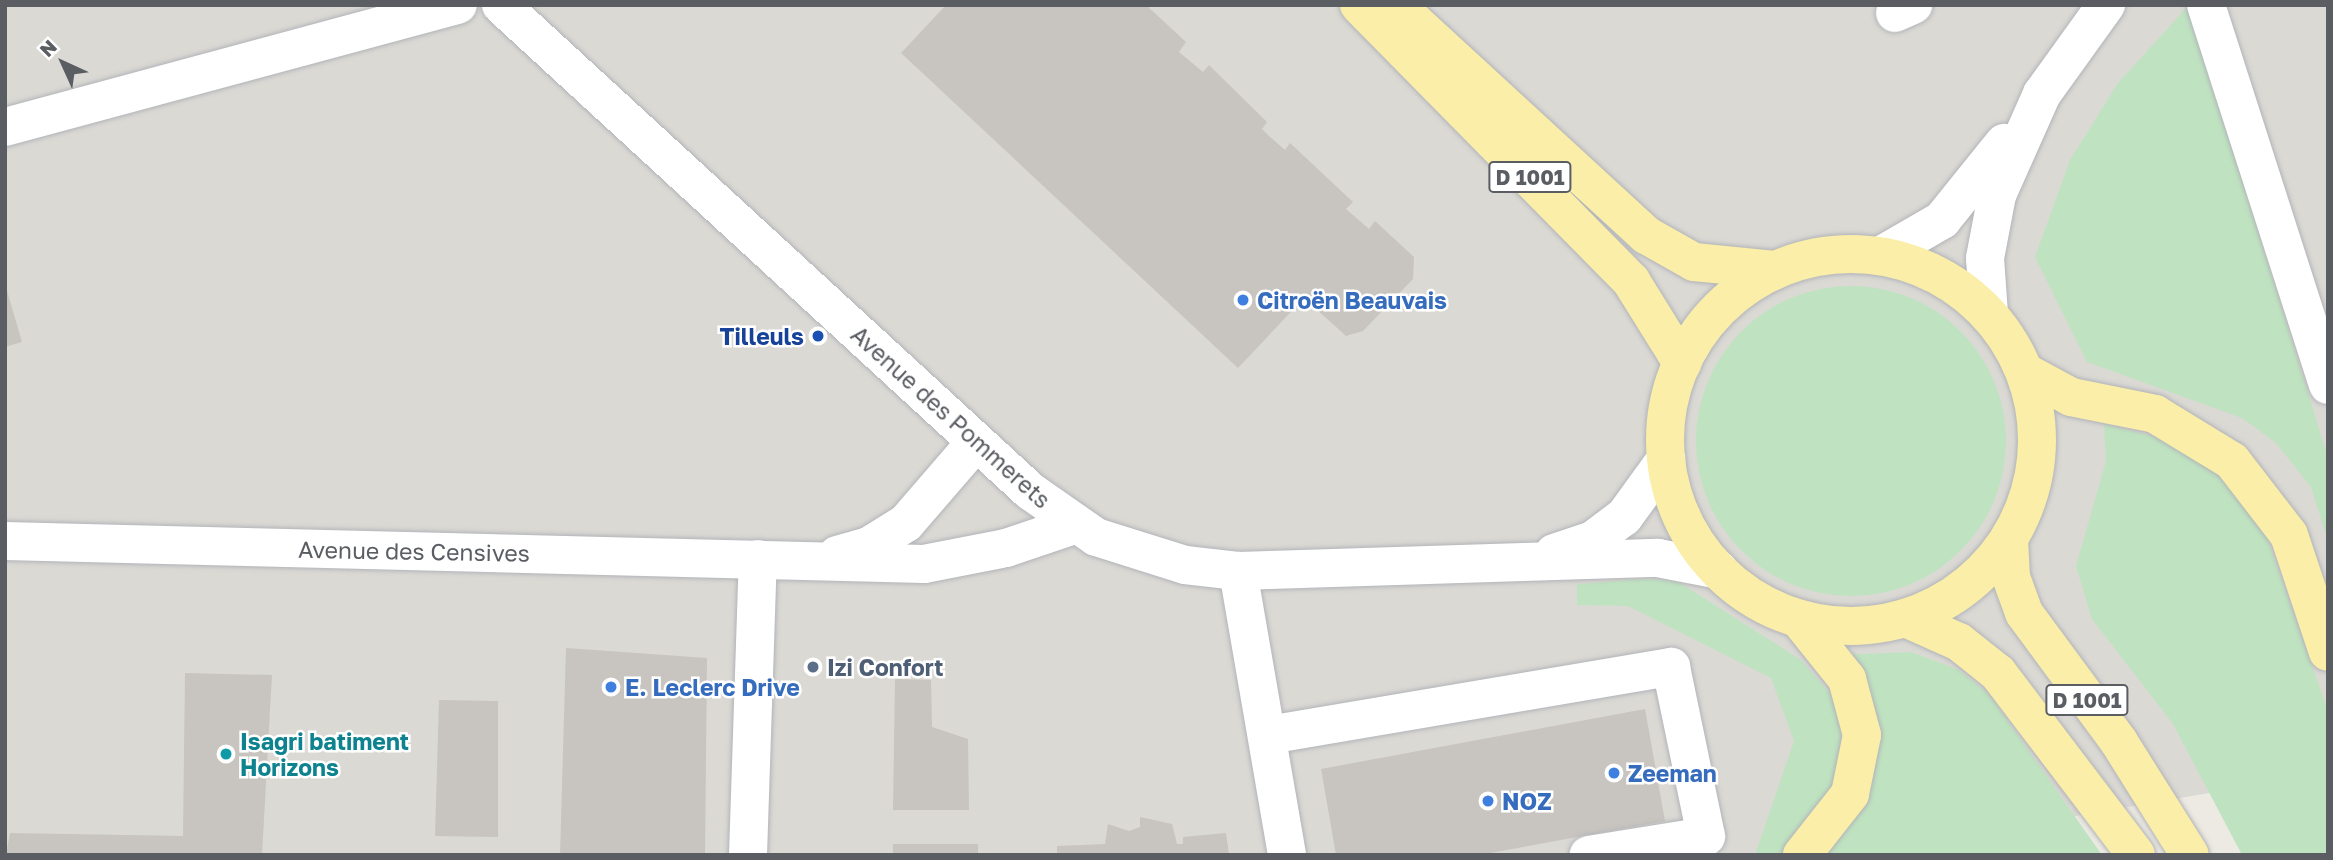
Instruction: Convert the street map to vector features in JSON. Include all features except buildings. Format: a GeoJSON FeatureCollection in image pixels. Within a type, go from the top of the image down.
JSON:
{"type":"FeatureCollection","features":[{"type":"Feature","properties":{"kind":"main road","name":"D 1001"},"geometry":{"type":"LineString","coordinates":[[1359,5],[1622,271],[1668,331],[1682,363]]}},
{"type":"Feature","properties":{"kind":"main road","name":"D 1001"},"geometry":{"type":"LineString","coordinates":[[1396,5],[1654,241],[1710,266],[1775,270]]}},
{"type":"Feature","properties":{"kind":"main road"},"geometry":{"type":"LineString","coordinates":[[1826,255],[1880,256],[1933,272],[1989,314],[2025,372],[2037,451],[2031,490],[2008,539],[1964,588],[1905,618],[1858,626],[1799,618],[1756,600],[1718,570],[1685,524],[1666,459],[1669,405],[1682,363],[1716,313],[1775,270],[1826,255]]}},
{"type":"Feature","properties":{"kind":"main road"},"geometry":{"type":"LineString","coordinates":[[2025,372],[2071,397],[2155,414],[2232,461],[2289,535],[2328,652]]}},
{"type":"Feature","properties":{"kind":"main road","name":"D 1001"},"geometry":{"type":"LineString","coordinates":[[2008,539],[2011,577],[2024,613],[2119,742],[2189,854]]}},
{"type":"Feature","properties":{"kind":"main road"},"geometry":{"type":"LineString","coordinates":[[1799,618],[1847,679],[1862,735],[1850,794],[1802,855]]}},
{"type":"Feature","properties":{"kind":"main road","name":"D 1001"},"geometry":{"type":"LineString","coordinates":[[1905,618],[1959,642],[1998,673],[2136,855]]}},
{"type":"Feature","properties":{"kind":"street"},"geometry":{"type":"LineString","coordinates":[[5,127],[458,5]]}},
{"type":"Feature","properties":{"kind":"street","name":"Avenue des Pommerets"},"geometry":{"type":"LineString","coordinates":[[501,5],[976,442],[1074,525],[1136,552],[1238,571],[1658,558],[1718,570]]}},
{"type":"Feature","properties":{"kind":"street"},"geometry":{"type":"LineString","coordinates":[[1880,256],[1922,236],[1950,212],[2042,94],[2106,5]]}},
{"type":"Feature","properties":{"kind":"street"},"geometry":{"type":"LineString","coordinates":[[2206,5],[2328,385]]}},
{"type":"Feature","properties":{"kind":"street"},"geometry":{"type":"LineString","coordinates":[[1989,314],[1988,229],[2042,94]]}},
{"type":"Feature","properties":{"kind":"street","name":"Avenue des Censives"},"geometry":{"type":"LineString","coordinates":[[822,560],[869,546],[906,523],[976,442]]}},
{"type":"Feature","properties":{"kind":"street","name":"Avenue des Pommerets"},"geometry":{"type":"LineString","coordinates":[[1513,564],[1603,534],[1636,505],[1666,459]]}},
{"type":"Feature","properties":{"kind":"street","name":"Avenue des Censives"},"geometry":{"type":"LineString","coordinates":[[5,541],[949,562],[1074,525]]}},
{"type":"Feature","properties":{"kind":"street"},"geometry":{"type":"LineString","coordinates":[[748,855],[758,559]]}},
{"type":"Feature","properties":{"kind":"street"},"geometry":{"type":"LineString","coordinates":[[1238,571],[1287,855]]}},
{"type":"Feature","properties":{"kind":"street"},"geometry":{"type":"LineString","coordinates":[[1268,735],[1671,667],[1706,836],[1589,855]]}},
{"type":"Feature","properties":{"kind":"shaded area"},"geometry":{"type":"Polygon","coordinates":[[[5,5],[2328,5],[2328,797],[2232,789],[1848,855],[5,855],[5,5]]]}},
{"type":"Feature","properties":{"kind":"green space"},"geometry":{"type":"Polygon","coordinates":[[[2189,5],[2328,458],[2328,541],[2311,487],[2275,442],[2242,418],[2087,362],[2035,257],[2070,160],[2118,83],[2189,5]]]}},
{"type":"Feature","properties":{"kind":"green space"},"geometry":{"type":"Polygon","coordinates":[[[1851,286],[1881,289],[1910,298],[1937,313],[1960,332],[1979,355],[1994,382],[2003,411],[2006,441],[2003,471],[1994,500],[1979,527],[1960,550],[1937,569],[1910,584],[1881,593],[1851,596],[1821,593],[1792,584],[1765,569],[1742,550],[1723,527],[1708,500],[1699,471],[1696,441],[1699,411],[1708,382],[1723,355],[1742,332],[1765,313],[1792,298],[1821,289],[1851,286]]]}},
{"type":"Feature","properties":{"kind":"green space"},"geometry":{"type":"Polygon","coordinates":[[[2104,424],[2181,443],[2221,471],[2266,535],[2328,711],[2328,855],[2242,855],[2173,724],[2092,619],[2076,566],[2106,461],[2104,424]]]}},
{"type":"Feature","properties":{"kind":"green space"},"geometry":{"type":"Polygon","coordinates":[[[1643,579],[1677,581],[1801,660],[1843,709],[1848,744],[1838,784],[1794,855],[1755,855],[1794,741],[1771,678],[1628,606],[1577,605],[1577,584],[1643,579]]]}},
{"type":"Feature","properties":{"kind":"green space"},"geometry":{"type":"Polygon","coordinates":[[[1911,652],[1957,669],[1988,693],[2102,855],[1820,855],[1854,813],[1842,655],[1911,652]]]}},
{"type":"Feature","properties":{"kind":"place","name":"Citroën Beauvais"},"geometry":{"type":"Point","coordinates":[1243,300]}},
{"type":"Feature","properties":{"kind":"place","name":"Tilleuls"},"geometry":{"type":"Point","coordinates":[818,336]}},
{"type":"Feature","properties":{"kind":"place","name":"Izi Confort"},"geometry":{"type":"Point","coordinates":[813,667]}},
{"type":"Feature","properties":{"kind":"place","name":"E. Leclerc Drive"},"geometry":{"type":"Point","coordinates":[611,687]}},
{"type":"Feature","properties":{"kind":"place","name":"Isagri batiment Horizons"},"geometry":{"type":"Point","coordinates":[226,754]}},
{"type":"Feature","properties":{"kind":"place","name":"Zeeman"},"geometry":{"type":"Point","coordinates":[1614,773]}},
{"type":"Feature","properties":{"kind":"place","name":"NOZ"},"geometry":{"type":"Point","coordinates":[1488,801]}}]}
